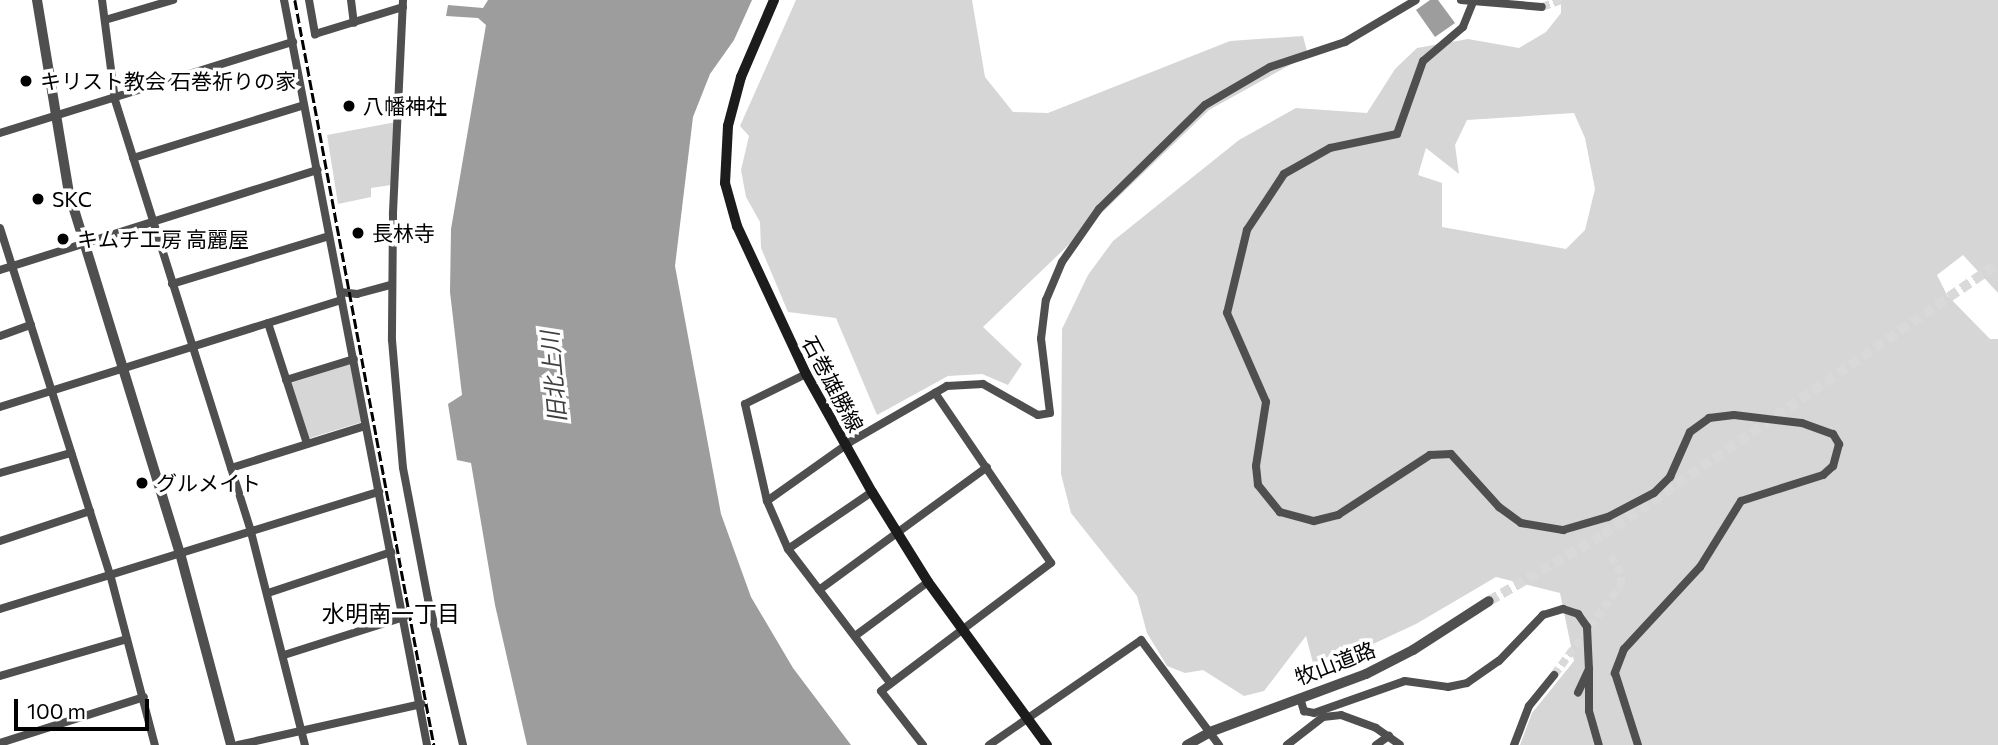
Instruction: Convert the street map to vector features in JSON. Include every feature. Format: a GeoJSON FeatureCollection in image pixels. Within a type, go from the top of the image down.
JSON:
{"type":"FeatureCollection","features":[{"type":"Feature","properties":{"kind":"main road","name":"石巻雄勝線"},"geometry":{"type":"LineString","coordinates":[[774,0],[731,109],[725,183],[746,249],[806,374],[897,535],[1047,745]]}},
{"type":"Feature","properties":{"kind":"street"},"geometry":{"type":"LineString","coordinates":[[37,0],[55,118],[83,243],[180,553],[231,745]]}},
{"type":"Feature","properties":{"kind":"street"},"geometry":{"type":"LineString","coordinates":[[102,0],[115,100],[251,532],[303,728],[305,745]]}},
{"type":"Feature","properties":{"kind":"street"},"geometry":{"type":"LineString","coordinates":[[105,20],[173,0]]}},
{"type":"Feature","properties":{"kind":"street"},"geometry":{"type":"LineString","coordinates":[[284,0],[427,745]]}},
{"type":"Feature","properties":{"kind":"street"},"geometry":{"type":"LineString","coordinates":[[309,0],[315,34],[354,23],[403,3],[391,285],[403,468],[428,599],[463,745]]}},
{"type":"Feature","properties":{"kind":"street"},"geometry":{"type":"LineString","coordinates":[[351,0],[354,23]]}},
{"type":"Feature","properties":{"kind":"street"},"geometry":{"type":"LineString","coordinates":[[767,501],[845,447],[935,393],[964,383],[984,384],[1038,415],[1050,413],[1041,339],[1045,300],[1062,262],[1099,209],[1205,105],[1270,67],[1345,42],[1416,0]]}},
{"type":"Feature","properties":{"kind":"street"},"geometry":{"type":"LineString","coordinates":[[1461,0],[1542,7]]}},
{"type":"Feature","properties":{"kind":"street"},"geometry":{"type":"LineString","coordinates":[[1473,2],[1463,27],[1419,68],[1397,134],[1330,148],[1284,174],[1247,230],[1227,313],[1266,401],[1258,485],[1280,512],[1314,521],[1338,514],[1430,455],[1451,454],[1499,508],[1521,523],[1563,530],[1608,517],[1654,493],[1670,477],[1690,432],[1709,418],[1734,415],[1802,423],[1833,434],[1839,444],[1833,466],[1823,475],[1741,501],[1700,567],[1624,649],[1615,673],[1638,745]]}},
{"type":"Feature","properties":{"kind":"street"},"geometry":{"type":"LineString","coordinates":[[0,133],[115,100],[293,42]]}},
{"type":"Feature","properties":{"kind":"street"},"geometry":{"type":"LineString","coordinates":[[133,158],[304,105]]}},
{"type":"Feature","properties":{"kind":"street"},"geometry":{"type":"LineString","coordinates":[[0,270],[318,170]]}},
{"type":"Feature","properties":{"kind":"street"},"geometry":{"type":"LineString","coordinates":[[0,228],[110,574],[155,745]]}},
{"type":"Feature","properties":{"kind":"street"},"geometry":{"type":"LineString","coordinates":[[172,284],[329,236]]}},
{"type":"Feature","properties":{"kind":"street"},"geometry":{"type":"LineString","coordinates":[[0,407],[268,323],[340,296],[391,285]]}},
{"type":"Feature","properties":{"kind":"street"},"geometry":{"type":"LineString","coordinates":[[268,323],[307,444]]}},
{"type":"Feature","properties":{"kind":"street"},"geometry":{"type":"LineString","coordinates":[[0,336],[31,325]]}},
{"type":"Feature","properties":{"kind":"street"},"geometry":{"type":"LineString","coordinates":[[286,380],[354,359]]}},
{"type":"Feature","properties":{"kind":"street"},"geometry":{"type":"LineString","coordinates":[[806,374],[745,404],[767,501],[788,549],[890,683]]}},
{"type":"Feature","properties":{"kind":"street"},"geometry":{"type":"LineString","coordinates":[[923,745],[881,691],[1051,563],[935,393]]}},
{"type":"Feature","properties":{"kind":"street"},"geometry":{"type":"LineString","coordinates":[[231,468],[365,426]]}},
{"type":"Feature","properties":{"kind":"street"},"geometry":{"type":"LineString","coordinates":[[0,473],[71,453]]}},
{"type":"Feature","properties":{"kind":"street"},"geometry":{"type":"LineString","coordinates":[[819,590],[987,467]]}},
{"type":"Feature","properties":{"kind":"street"},"geometry":{"type":"LineString","coordinates":[[0,609],[379,492]]}},
{"type":"Feature","properties":{"kind":"street"},"geometry":{"type":"LineString","coordinates":[[788,549],[872,492]]}},
{"type":"Feature","properties":{"kind":"street"},"geometry":{"type":"LineString","coordinates":[[0,541],[90,511]]}},
{"type":"Feature","properties":{"kind":"street"},"geometry":{"type":"LineString","coordinates":[[268,593],[391,552]]}},
{"type":"Feature","properties":{"kind":"street"},"geometry":{"type":"LineString","coordinates":[[855,636],[928,582]]}},
{"type":"Feature","properties":{"kind":"street","name":"牧山道路"},"geometry":{"type":"LineString","coordinates":[[1187,745],[1210,732],[1366,674],[1413,650],[1489,601]]}},
{"type":"Feature","properties":{"kind":"street"},"geometry":{"type":"LineString","coordinates":[[1300,698],[1304,711],[1314,713],[1405,681],[1448,687],[1467,683],[1499,661],[1543,615],[1555,609],[1572,611],[1587,627],[1589,710],[1599,745]]}},
{"type":"Feature","properties":{"kind":"street"},"geometry":{"type":"LineString","coordinates":[[284,655],[404,617]]}},
{"type":"Feature","properties":{"kind":"street"},"geometry":{"type":"LineString","coordinates":[[0,676],[127,639]]}},
{"type":"Feature","properties":{"kind":"street"},"geometry":{"type":"LineString","coordinates":[[989,745],[1141,640],[1219,745]]}},
{"type":"Feature","properties":{"kind":"street"},"geometry":{"type":"LineString","coordinates":[[1578,693],[1589,669]]}},
{"type":"Feature","properties":{"kind":"street"},"geometry":{"type":"LineString","coordinates":[[1514,745],[1529,706],[1553,676]]}},
{"type":"Feature","properties":{"kind":"street"},"geometry":{"type":"LineString","coordinates":[[0,743],[144,697]]}},
{"type":"Feature","properties":{"kind":"street"},"geometry":{"type":"LineString","coordinates":[[238,745],[303,728],[421,704]]}},
{"type":"Feature","properties":{"kind":"street"},"geometry":{"type":"LineString","coordinates":[[1287,745],[1323,717],[1341,715],[1389,736],[1400,745]]}},
{"type":"Feature","properties":{"kind":"street"},"geometry":{"type":"LineString","coordinates":[[1376,745],[1389,736]]}},
{"type":"Feature","properties":{"kind":"shaded area"},"geometry":{"type":"Polygon","coordinates":[[[796,0],[972,0],[985,77],[1013,112],[1048,113],[1230,41],[1303,36],[1308,55],[1209,110],[983,327],[1022,364],[1008,385],[982,374],[948,376],[877,415],[836,318],[788,312],[761,248],[760,222],[746,197],[741,170],[749,136],[740,126],[796,0]]]}},
{"type":"Feature","properties":{"kind":"shaded area"},"geometry":{"type":"Polygon","coordinates":[[[1561,0],[1998,0],[1998,293],[1963,255],[1937,275],[1947,295],[1990,339],[1998,339],[1998,745],[1520,745],[1532,713],[1574,661],[1560,593],[1496,577],[1416,624],[1315,671],[1306,636],[1264,691],[1244,696],[1203,670],[1185,673],[1167,666],[1147,633],[1137,596],[1071,513],[1061,474],[1062,329],[1088,275],[1113,241],[1239,140],[1296,108],[1367,113],[1395,69],[1417,48],[1468,39],[1519,48],[1546,32],[1561,13],[1561,0]],[[1574,113],[1467,120],[1455,145],[1459,174],[1426,148],[1418,175],[1442,183],[1442,227],[1566,249],[1585,230],[1595,189],[1585,138],[1574,113]]]}},
{"type":"Feature","properties":{"kind":"shaded area"},"geometry":{"type":"Polygon","coordinates":[[[396,122],[391,185],[371,188],[371,197],[338,204],[327,135],[396,122]]]}},
{"type":"Feature","properties":{"kind":"shaded area"},"geometry":{"type":"Polygon","coordinates":[[[350,364],[362,422],[307,439],[291,383],[350,364]]]}},
{"type":"Feature","properties":{"kind":"water","name":"旧北上川"},"geometry":{"type":"Polygon","coordinates":[[[488,0],[752,0],[734,40],[710,74],[693,117],[675,266],[721,514],[751,597],[793,668],[851,745],[527,745],[495,605],[471,463],[457,460],[448,404],[462,395],[450,292],[451,229],[486,25],[478,18],[446,16],[448,5],[483,8],[488,0]]]}},
{"type":"Feature","properties":{"kind":"water"},"geometry":{"type":"Polygon","coordinates":[[[1430,0],[1438,0],[1455,23],[1435,37],[1416,10],[1430,0]]]}},
{"type":"Feature","properties":{"kind":"tunnel"},"geometry":{"type":"LineString","coordinates":[[1542,7],[1561,0]]}},
{"type":"Feature","properties":{"kind":"tunnel"},"geometry":{"type":"LineString","coordinates":[[1489,601],[1603,535],[1998,264]]}},
{"type":"Feature","properties":{"kind":"tunnel"},"geometry":{"type":"LineString","coordinates":[[1554,675],[1621,585],[1621,573],[1609,553]]}},
{"type":"Feature","properties":{"kind":"railway"},"geometry":{"type":"LineString","coordinates":[[295,0],[434,745]]}},
{"type":"Feature","properties":{"kind":"place","name":"キリスト教会 石巻祈りの家"},"geometry":{"type":"Point","coordinates":[26,81]}},
{"type":"Feature","properties":{"kind":"place","name":"八幡神社"},"geometry":{"type":"Point","coordinates":[349,106]}},
{"type":"Feature","properties":{"kind":"place","name":"SKC"},"geometry":{"type":"Point","coordinates":[38,199]}},
{"type":"Feature","properties":{"kind":"place","name":"長林寺"},"geometry":{"type":"Point","coordinates":[358,233]}},
{"type":"Feature","properties":{"kind":"place","name":"キムチ工房 高麗屋"},"geometry":{"type":"Point","coordinates":[63,239]}},
{"type":"Feature","properties":{"kind":"place","name":"グルメイト"},"geometry":{"type":"Point","coordinates":[142,483]}},
{"type":"Feature","properties":{"kind":"district","name":"水明南一丁目"},"geometry":{"type":"Point","coordinates":[391,613]}}]}
